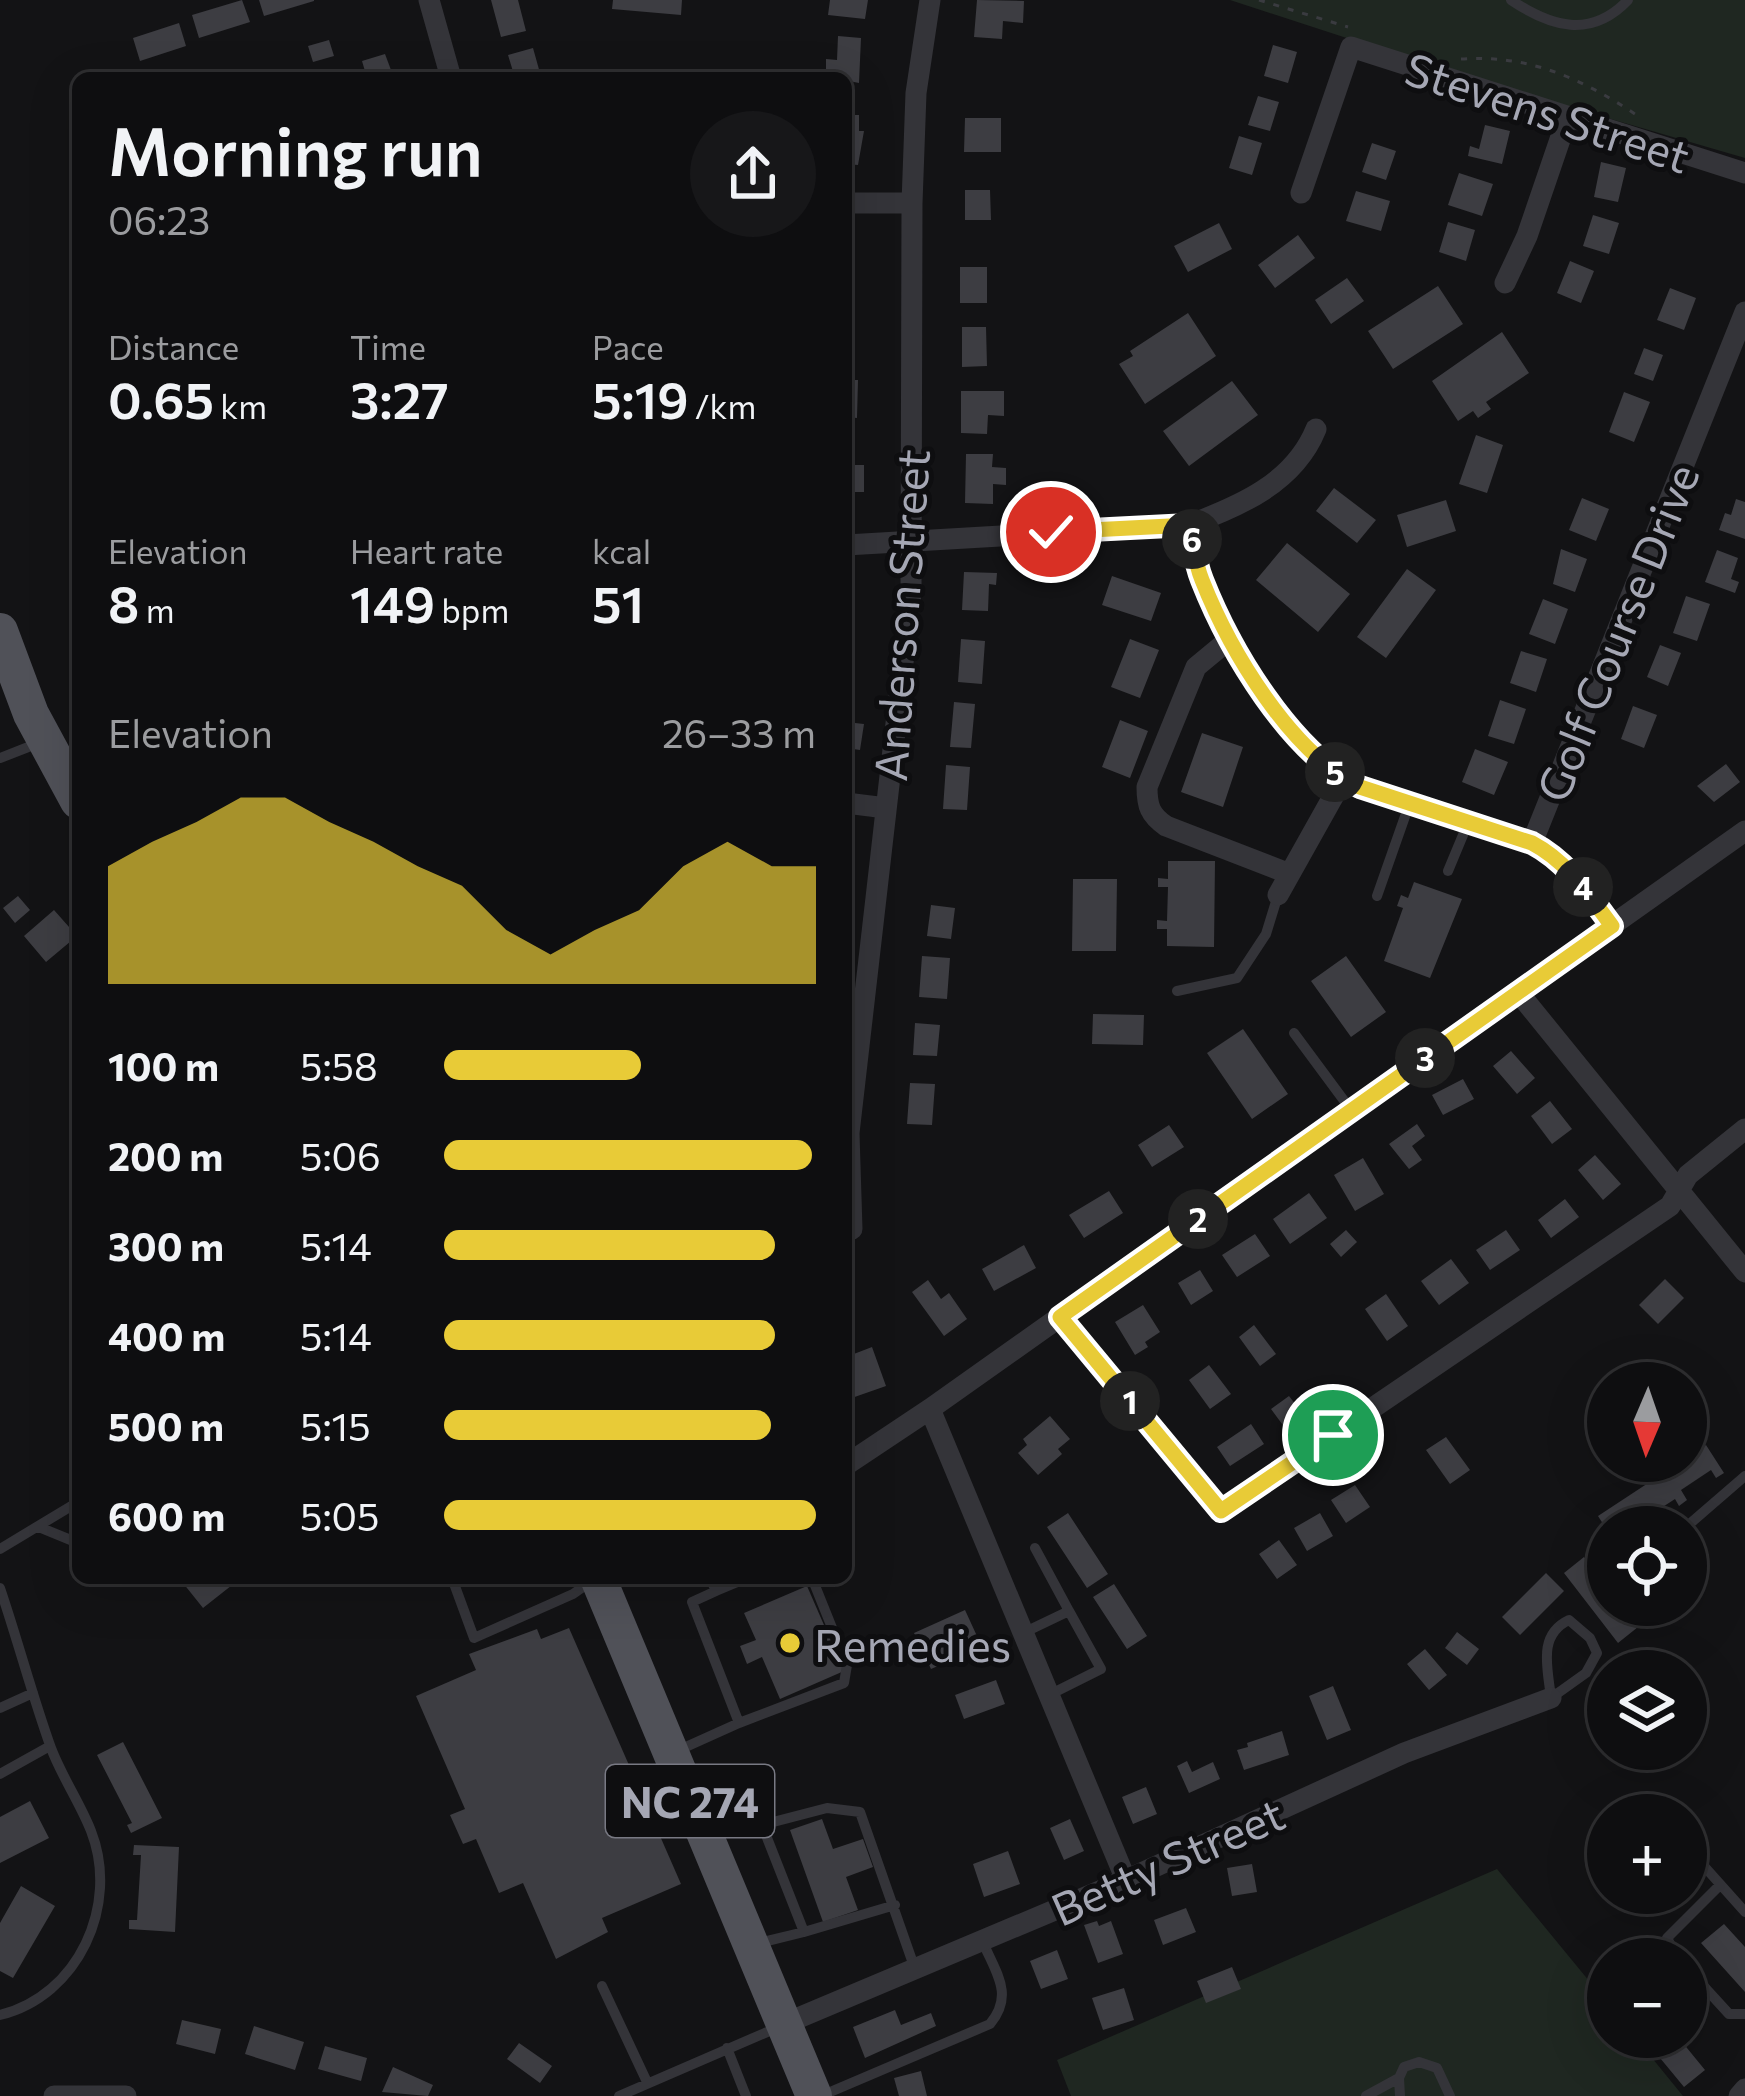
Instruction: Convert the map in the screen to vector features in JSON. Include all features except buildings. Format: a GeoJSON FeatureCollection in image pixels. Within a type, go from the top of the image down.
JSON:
{"type":"FeatureCollection","features":[{"type":"Feature","properties":{"kind":"main road"},"geometry":{"type":"LineString","coordinates":[[2,644],[44,741],[72,783]]}},
{"type":"Feature","properties":{"kind":"main road","name":"NC 274"},"geometry":{"type":"LineString","coordinates":[[599,1584],[817,2096]]}},
{"type":"Feature","properties":{"kind":"street"},"geometry":{"type":"LineString","coordinates":[[429,0],[449,72]]}},
{"type":"Feature","properties":{"kind":"street","name":"Anderson Street"},"geometry":{"type":"LineString","coordinates":[[852,1057],[899,721],[914,540],[912,203],[916,93],[930,0]]}},
{"type":"Feature","properties":{"kind":"street"},"geometry":{"type":"LineString","coordinates":[[1301,193],[1353,39]]}},
{"type":"Feature","properties":{"kind":"street","name":"Stevens Street"},"geometry":{"type":"LineString","coordinates":[[1353,39],[1568,118],[1745,173]]}},
{"type":"Feature","properties":{"kind":"street"},"geometry":{"type":"LineString","coordinates":[[1505,283],[1527,236],[1568,118]]}},
{"type":"Feature","properties":{"kind":"street"},"geometry":{"type":"LineString","coordinates":[[852,203],[912,203]]}},
{"type":"Feature","properties":{"kind":"street","name":"Golf Course Drive"},"geometry":{"type":"LineString","coordinates":[[1612,926],[1564,865],[1532,843],[1745,312]]}},
{"type":"Feature","properties":{"kind":"street"},"geometry":{"type":"LineString","coordinates":[[852,545],[1189,525],[1232,509],[1269,487],[1307,451],[1316,429]]}},
{"type":"Feature","properties":{"kind":"street"},"geometry":{"type":"LineString","coordinates":[[1189,525],[1201,578],[1231,638],[1302,743],[1343,779],[1532,843]]}},
{"type":"Feature","properties":{"kind":"street"},"geometry":{"type":"LineString","coordinates":[[1231,638],[1196,667],[1147,787],[1147,804],[1154,818],[1166,826],[1290,874]]}},
{"type":"Feature","properties":{"kind":"street"},"geometry":{"type":"LineString","coordinates":[[1278,895],[1343,779]]}},
{"type":"Feature","properties":{"kind":"street"},"geometry":{"type":"LineString","coordinates":[[852,804],[886,808]]}},
{"type":"Feature","properties":{"kind":"street"},"geometry":{"type":"LineString","coordinates":[[852,1461],[1745,831]]}},
{"type":"Feature","properties":{"kind":"street"},"geometry":{"type":"LineString","coordinates":[[1519,992],[1745,1272]]}},
{"type":"Feature","properties":{"kind":"street"},"geometry":{"type":"LineString","coordinates":[[1060,1317],[1221,1511],[1670,1206],[1688,1175],[1745,1129]]}},
{"type":"Feature","properties":{"kind":"street"},"geometry":{"type":"LineString","coordinates":[[930,1409],[1126,1880]]}},
{"type":"Feature","properties":{"kind":"street","name":"Betty Street"},"geometry":{"type":"LineString","coordinates":[[784,2024],[1126,1880],[1405,1753],[1551,1698]]}},
{"type":"Feature","properties":{"kind":"street"},"geometry":{"type":"LineString","coordinates":[[1739,2096],[1745,2089]]}},
{"type":"Feature","properties":{"kind":"street"},"geometry":{"type":"LineString","coordinates":[[54,2096],[126,2096]]}},
{"type":"Feature","properties":{"kind":"lane"},"geometry":{"type":"LineString","coordinates":[[1510,0],[1564,27],[1597,23],[1628,0]]}},
{"type":"Feature","properties":{"kind":"lane"},"geometry":{"type":"LineString","coordinates":[[0,758],[44,741]]}},
{"type":"Feature","properties":{"kind":"lane"},"geometry":{"type":"LineString","coordinates":[[1377,896],[1409,805]]}},
{"type":"Feature","properties":{"kind":"lane"},"geometry":{"type":"LineString","coordinates":[[1448,871],[1468,823]]}},
{"type":"Feature","properties":{"kind":"lane"},"geometry":{"type":"LineString","coordinates":[[1177,991],[1238,978],[1266,934],[1278,895]]}},
{"type":"Feature","properties":{"kind":"lane"},"geometry":{"type":"LineString","coordinates":[[1294,1033],[1351,1110]]}},
{"type":"Feature","properties":{"kind":"lane"},"geometry":{"type":"LineString","coordinates":[[1707,1509],[1745,1476]]}},
{"type":"Feature","properties":{"kind":"lane"},"geometry":{"type":"LineString","coordinates":[[0,1549],[72,1506]]}},
{"type":"Feature","properties":{"kind":"lane"},"geometry":{"type":"LineString","coordinates":[[39,1526],[72,1540]]}},
{"type":"Feature","properties":{"kind":"lane"},"geometry":{"type":"LineString","coordinates":[[1035,1548],[1101,1669],[1049,1695]]}},
{"type":"Feature","properties":{"kind":"lane"},"geometry":{"type":"LineString","coordinates":[[454,1584],[473,1638],[588,1584]]}},
{"type":"Feature","properties":{"kind":"lane"},"geometry":{"type":"LineString","coordinates":[[713,1584],[716,1591]]}},
{"type":"Feature","properties":{"kind":"lane"},"geometry":{"type":"LineString","coordinates":[[733,1584],[692,1602],[740,1724]]}},
{"type":"Feature","properties":{"kind":"lane"},"geometry":{"type":"LineString","coordinates":[[670,1754],[844,1683],[847,1665],[814,1584]]}},
{"type":"Feature","properties":{"kind":"lane"},"geometry":{"type":"LineString","coordinates":[[0,1588],[50,1746],[92,1833],[101,1869],[91,1934],[76,1964],[35,2003],[0,2015]]}},
{"type":"Feature","properties":{"kind":"lane"},"geometry":{"type":"LineString","coordinates":[[1023,1633],[1069,1611]]}},
{"type":"Feature","properties":{"kind":"lane"},"geometry":{"type":"LineString","coordinates":[[1569,1620],[1591,1637],[1597,1654],[1586,1673],[1551,1698],[1548,1639],[1556,1626],[1569,1620]]}},
{"type":"Feature","properties":{"kind":"lane"},"geometry":{"type":"LineString","coordinates":[[0,1708],[33,1693]]}},
{"type":"Feature","properties":{"kind":"lane"},"geometry":{"type":"LineString","coordinates":[[0,1774],[50,1746]]}},
{"type":"Feature","properties":{"kind":"lane"},"geometry":{"type":"LineString","coordinates":[[705,1837],[827,1808],[860,1812],[915,1969]]}},
{"type":"Feature","properties":{"kind":"lane"},"geometry":{"type":"LineString","coordinates":[[762,1826],[804,1932]]}},
{"type":"Feature","properties":{"kind":"lane"},"geometry":{"type":"LineString","coordinates":[[1707,1870],[1745,1912]]}},
{"type":"Feature","properties":{"kind":"lane"},"geometry":{"type":"LineString","coordinates":[[1667,1938],[1720,1885]]}},
{"type":"Feature","properties":{"kind":"lane"},"geometry":{"type":"LineString","coordinates":[[750,1946],[895,1906]]}},
{"type":"Feature","properties":{"kind":"lane"},"geometry":{"type":"LineString","coordinates":[[817,2096],[990,2024],[1003,2009],[1004,1993],[982,1940]]}},
{"type":"Feature","properties":{"kind":"lane"},"geometry":{"type":"LineString","coordinates":[[602,1986],[647,2082]]}},
{"type":"Feature","properties":{"kind":"lane"},"geometry":{"type":"LineString","coordinates":[[1707,1990],[1729,2014],[1745,2014]]}},
{"type":"Feature","properties":{"kind":"lane"},"geometry":{"type":"LineString","coordinates":[[619,2096],[784,2024]]}},
{"type":"Feature","properties":{"kind":"lane"},"geometry":{"type":"LineString","coordinates":[[727,2048],[746,2096]]}},
{"type":"Feature","properties":{"kind":"lane"},"geometry":{"type":"LineString","coordinates":[[1366,2096],[1399,2078],[1411,2062],[1437,2068],[1450,2096]]}},
{"type":"Feature","properties":{"kind":"lane"},"geometry":{"type":"LineString","coordinates":[[1399,2078],[1400,2096]]}},
{"type":"Feature","properties":{"kind":"path"},"geometry":{"type":"LineString","coordinates":[[1259,0],[1353,39]]}},
{"type":"Feature","properties":{"kind":"path"},"geometry":{"type":"LineString","coordinates":[[1451,59],[1491,57],[1570,75],[1644,120]]}},
{"type":"Feature","properties":{"kind":"shaded area"},"geometry":{"type":"Polygon","coordinates":[[[1230,0],[1745,0],[1745,158],[1466,77],[1230,0]]]}},
{"type":"Feature","properties":{"kind":"shaded area"},"geometry":{"type":"Polygon","coordinates":[[[1497,1869],[1587,1978],[1587,2058],[1652,2058],[1683,2096],[1071,2096],[1057,2060],[1497,1869]]]}},
{"type":"Feature","properties":{"kind":"place","name":"Remedies"},"geometry":{"type":"Point","coordinates":[790,1643]}},
{"type":"Feature","properties":{"kind":"route"},"geometry":{"type":"LineString","coordinates":[[1051,532],[1189,525],[1201,578],[1231,638],[1302,743],[1343,779],[1360,787],[1550,853],[1612,926],[1060,1317],[1221,1511],[1333,1435]]}}]}
